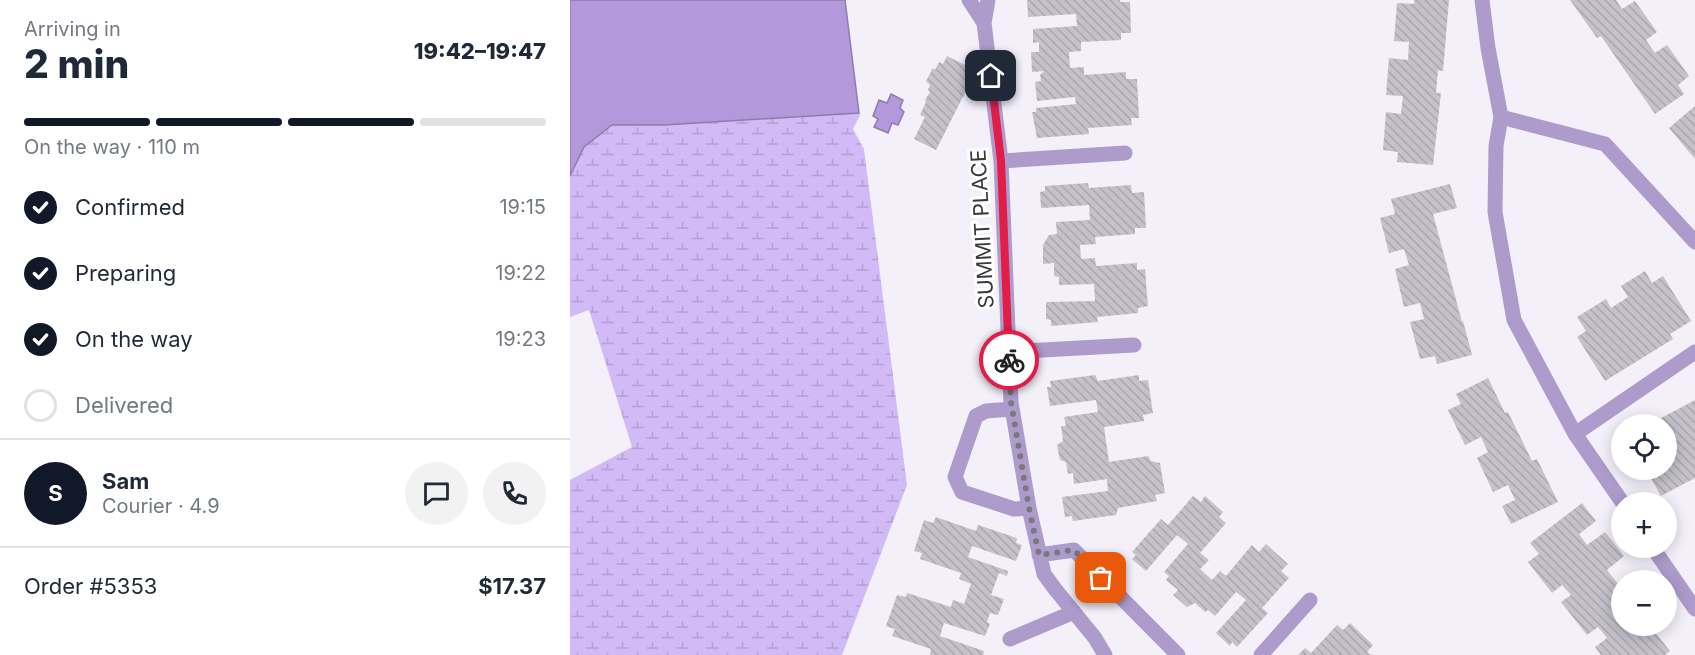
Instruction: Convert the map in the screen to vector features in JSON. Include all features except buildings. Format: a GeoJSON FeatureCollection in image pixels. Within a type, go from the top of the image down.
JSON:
{"type":"FeatureCollection","features":[{"type":"Feature","properties":{"kind":"street","name":"SUMMIT PLACE"},"geometry":{"type":"LineString","coordinates":[[969,0],[984,22]]}},
{"type":"Feature","properties":{"kind":"street","name":"SUMMIT PLACE"},"geometry":{"type":"LineString","coordinates":[[988,0],[984,22],[1001,161],[1012,409],[1029,508],[1044,574],[1074,612]]}},
{"type":"Feature","properties":{"kind":"street"},"geometry":{"type":"LineString","coordinates":[[1482,0],[1501,117],[1496,146],[1495,212],[1514,320],[1575,434],[1615,492]]}},
{"type":"Feature","properties":{"kind":"street"},"geometry":{"type":"LineString","coordinates":[[1501,117],[1605,144],[1695,242]]}},
{"type":"Feature","properties":{"kind":"street"},"geometry":{"type":"LineString","coordinates":[[1001,161],[1125,153]]}},
{"type":"Feature","properties":{"kind":"street"},"geometry":{"type":"LineString","coordinates":[[1009,352],[1134,345]]}},
{"type":"Feature","properties":{"kind":"street"},"geometry":{"type":"LineString","coordinates":[[1575,434],[1695,352]]}},
{"type":"Feature","properties":{"kind":"street"},"geometry":{"type":"LineString","coordinates":[[1012,409],[986,411],[976,416],[955,477],[962,492],[1014,509],[1029,508]]}},
{"type":"Feature","properties":{"kind":"street"},"geometry":{"type":"LineString","coordinates":[[1039,555],[1074,550],[1178,655]]}},
{"type":"Feature","properties":{"kind":"street"},"geometry":{"type":"LineString","coordinates":[[1660,558],[1695,609]]}},
{"type":"Feature","properties":{"kind":"street"},"geometry":{"type":"LineString","coordinates":[[1261,655],[1310,600]]}},
{"type":"Feature","properties":{"kind":"street"},"geometry":{"type":"LineString","coordinates":[[1010,639],[1074,612],[1095,638],[1105,655]]}},
{"type":"Feature","properties":{"kind":"green space"},"geometry":{"type":"Polygon","coordinates":[[[859,113],[853,129],[864,149],[907,485],[842,655],[570,655],[570,480],[632,447],[589,310],[570,317],[570,176],[584,147],[612,125],[664,125],[859,113]]]}},
{"type":"Feature","properties":{"kind":"shaded area"},"geometry":{"type":"Polygon","coordinates":[[[570,0],[845,0],[859,113],[664,125],[612,125],[584,147],[570,176],[570,0]]]}},
{"type":"Feature","properties":{"kind":"shaded area"},"geometry":{"type":"Polygon","coordinates":[[[891,94],[903,100],[900,108],[904,112],[898,125],[892,123],[888,133],[874,127],[878,119],[873,116],[879,100],[887,103],[891,94]]]}},
{"type":"Feature","properties":{"kind":"way so far"},"geometry":{"type":"LineString","coordinates":[[1009,360],[1011,402],[1039,555],[1074,550],[1101,578]]}},
{"type":"Feature","properties":{"kind":"route"},"geometry":{"type":"LineString","coordinates":[[991,76],[1001,161],[1009,360]]}}]}
